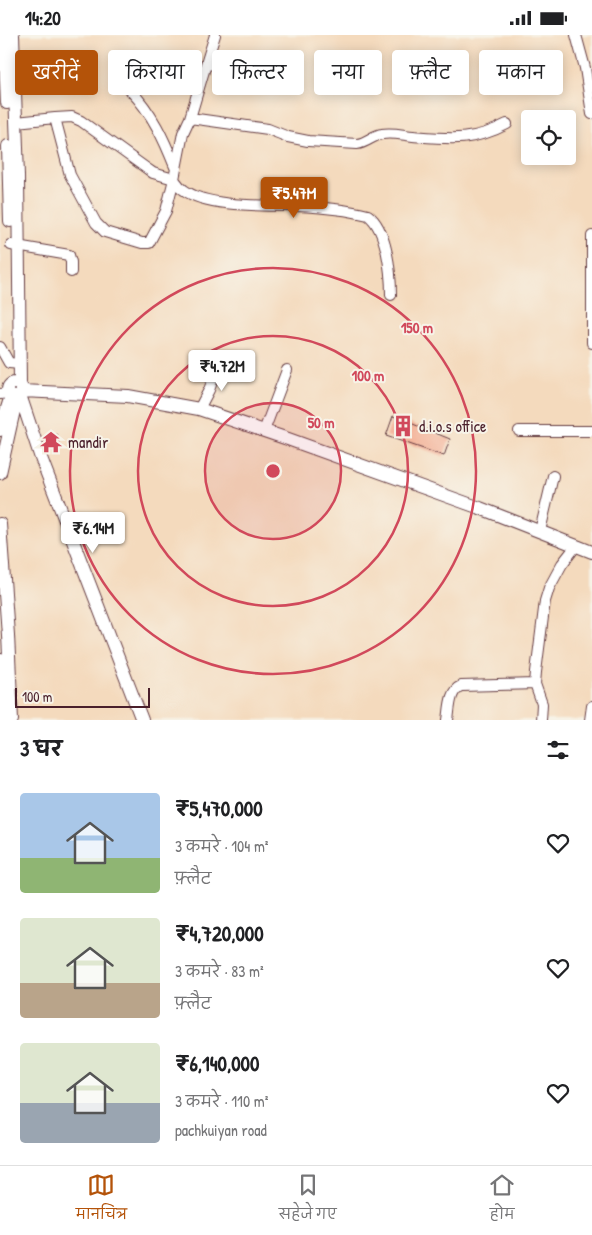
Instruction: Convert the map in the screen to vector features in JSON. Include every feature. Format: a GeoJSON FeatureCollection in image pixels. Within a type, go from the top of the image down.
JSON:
{"type":"FeatureCollection","features":[{"type":"Feature","properties":{"kind":"main road"},"geometry":{"type":"LineString","coordinates":[[4,35],[16,122],[15,245]]}},
{"type":"Feature","properties":{"kind":"main road"},"geometry":{"type":"LineString","coordinates":[[0,473],[17,364],[9,65],[13,35]]}},
{"type":"Feature","properties":{"kind":"main road"},"geometry":{"type":"LineString","coordinates":[[14,392],[128,396],[199,409],[480,507],[592,552]]}},
{"type":"Feature","properties":{"kind":"main road"},"geometry":{"type":"LineString","coordinates":[[0,430],[14,392]]}},
{"type":"Feature","properties":{"kind":"main road"},"geometry":{"type":"LineString","coordinates":[[14,392],[142,720]]}},
{"type":"Feature","properties":{"kind":"main road"},"geometry":{"type":"LineString","coordinates":[[0,524],[12,720]]}},
{"type":"Feature","properties":{"kind":"main road"},"geometry":{"type":"LineString","coordinates":[[0,634],[3,720]]}},
{"type":"Feature","properties":{"kind":"street"},"geometry":{"type":"LineString","coordinates":[[55,118],[70,175],[96,223],[105,232],[142,243],[149,243],[166,211],[183,133],[190,118],[215,35]]}},
{"type":"Feature","properties":{"kind":"street"},"geometry":{"type":"LineString","coordinates":[[576,35],[585,67],[592,114]]}},
{"type":"Feature","properties":{"kind":"street"},"geometry":{"type":"LineString","coordinates":[[206,64],[212,64]]}},
{"type":"Feature","properties":{"kind":"street"},"geometry":{"type":"LineString","coordinates":[[135,95],[143,103],[157,125],[175,167]]}},
{"type":"Feature","properties":{"kind":"street"},"geometry":{"type":"LineString","coordinates":[[16,122],[74,118],[153,173],[174,179],[191,195],[209,200],[245,205],[297,206],[368,215],[377,226],[384,245],[389,269],[391,295]]}},
{"type":"Feature","properties":{"kind":"street"},"geometry":{"type":"LineString","coordinates":[[190,118],[268,129],[288,137],[308,141],[357,144],[363,143],[379,134],[452,139],[474,137],[491,133],[507,124]]}},
{"type":"Feature","properties":{"kind":"street"},"geometry":{"type":"LineString","coordinates":[[592,236],[592,343]]}},
{"type":"Feature","properties":{"kind":"street"},"geometry":{"type":"LineString","coordinates":[[15,245],[69,255],[72,262],[71,272]]}},
{"type":"Feature","properties":{"kind":"street"},"geometry":{"type":"LineString","coordinates":[[0,347],[9,363],[17,364]]}},
{"type":"Feature","properties":{"kind":"street"},"geometry":{"type":"LineString","coordinates":[[199,409],[209,390],[219,363]]}},
{"type":"Feature","properties":{"kind":"street"},"geometry":{"type":"LineString","coordinates":[[264,431],[287,370]]}},
{"type":"Feature","properties":{"kind":"street"},"geometry":{"type":"LineString","coordinates":[[519,431],[592,431]]}},
{"type":"Feature","properties":{"kind":"street"},"geometry":{"type":"LineString","coordinates":[[540,531],[553,476]]}},
{"type":"Feature","properties":{"kind":"street"},"geometry":{"type":"LineString","coordinates":[[541,720],[542,705],[535,684],[544,610],[549,588],[562,564],[576,546]]}},
{"type":"Feature","properties":{"kind":"street"},"geometry":{"type":"LineString","coordinates":[[448,720],[452,694],[461,686],[535,684]]}},
{"type":"Feature","properties":{"kind":"street"},"geometry":{"type":"LineString","coordinates":[[590,720],[592,707]]}},
{"type":"Feature","properties":{"kind":"building","name":"d.i.o.s office"},"geometry":{"type":"Polygon","coordinates":[[[393,416],[450,439],[444,456],[386,436],[393,416]]]}},
{"type":"Feature","properties":{"kind":"building","name":"mandir"},"geometry":{"type":"Polygon","coordinates":[[[57,434],[59,444],[48,451],[44,440],[57,434]]]}},
{"type":"Feature","properties":{"kind":"place","name":"d.i.o.s office"},"geometry":{"type":"Point","coordinates":[403,426]}},
{"type":"Feature","properties":{"kind":"place","name":"mandir"},"geometry":{"type":"Point","coordinates":[51,442]}}]}
